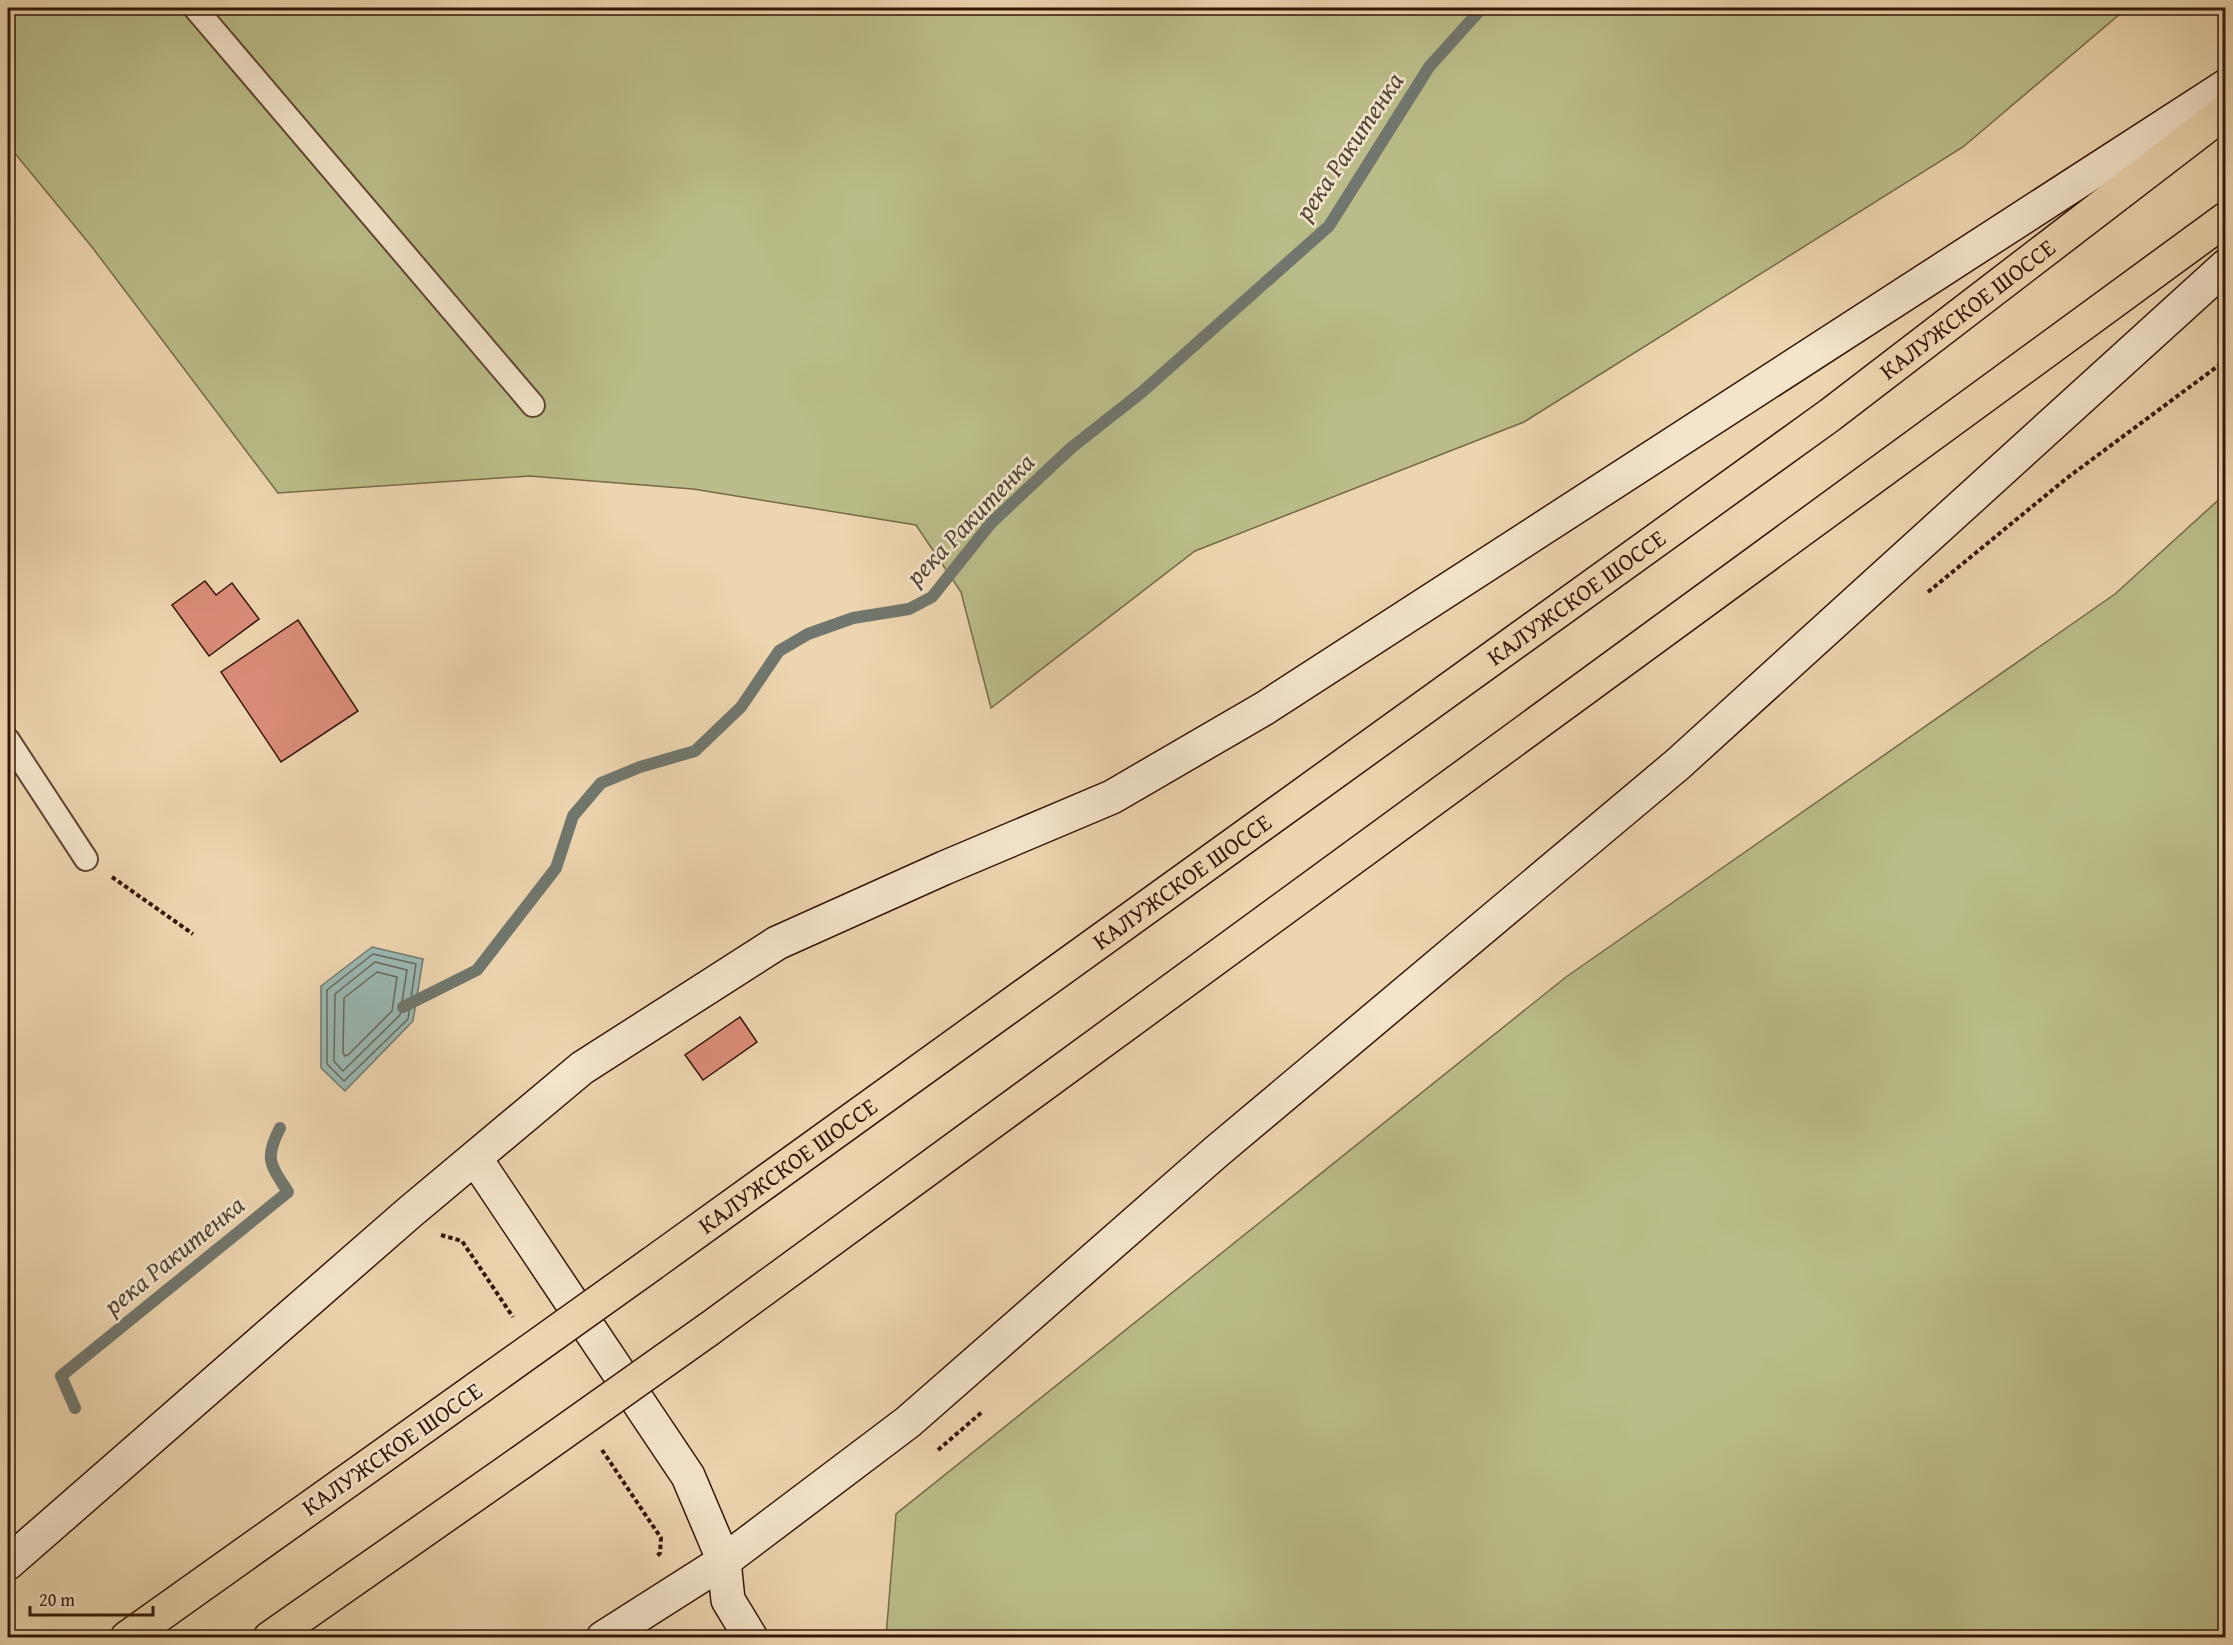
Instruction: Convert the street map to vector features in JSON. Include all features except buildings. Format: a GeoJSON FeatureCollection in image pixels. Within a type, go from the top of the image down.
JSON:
{"type":"FeatureCollection","features":[{"type":"Feature","properties":{"kind":"highway","name":"КАЛУЖСКОЕ ШОССЕ"},"geometry":{"type":"LineString","coordinates":[[127,1638],[653,1263],[1830,416],[2226,111]]}},
{"type":"Feature","properties":{"kind":"highway"},"geometry":{"type":"LineString","coordinates":[[270,1638],[709,1329],[2226,219]]}},
{"type":"Feature","properties":{"kind":"street"},"geometry":{"type":"LineString","coordinates":[[8,1563],[582,1068],[777,943],[944,868],[1112,797],[1265,708],[2226,86]]}},
{"type":"Feature","properties":{"kind":"street"},"geometry":{"type":"LineString","coordinates":[[603,1638],[724,1561],[908,1422],[1216,1152],[1677,764],[2226,266]]}},
{"type":"Feature","properties":{"kind":"street"},"geometry":{"type":"LineString","coordinates":[[475,1158],[688,1476],[724,1561],[728,1600],[752,1638]]}},
{"type":"Feature","properties":{"kind":"lane"},"geometry":{"type":"LineString","coordinates":[[195,8],[533,405]]}},
{"type":"Feature","properties":{"kind":"lane"},"geometry":{"type":"LineString","coordinates":[[8,740],[86,859]]}},
{"type":"Feature","properties":{"kind":"path"},"geometry":{"type":"LineString","coordinates":[[2067,478],[2226,360]]}},
{"type":"Feature","properties":{"kind":"path"},"geometry":{"type":"LineString","coordinates":[[86,859],[193,934]]}},
{"type":"Feature","properties":{"kind":"green space"},"geometry":{"type":"Polygon","coordinates":[[[8,8],[2127,8],[1963,147],[1524,422],[1195,551],[991,708],[961,592],[916,525],[693,489],[530,476],[278,493],[92,247],[8,145],[8,8]]]}},
{"type":"Feature","properties":{"kind":"green space"},"geometry":{"type":"Polygon","coordinates":[[[2225,494],[2225,1637],[886,1637],[896,1514],[1566,977],[2115,594],[2225,494]]]}},
{"type":"Feature","properties":{"kind":"water"},"geometry":{"type":"Polygon","coordinates":[[[372,947],[423,959],[413,1021],[345,1091],[321,1068],[321,986],[372,947]]]}},
{"type":"Feature","properties":{"kind":"waterway","name":"река Ракитенка"},"geometry":{"type":"LineString","coordinates":[[403,1007],[477,970],[556,868],[573,816],[601,783],[640,767],[695,751],[741,707],[779,651],[808,634],[853,618],[909,609],[932,597],[991,523],[1071,448],[1142,392],[1329,226],[1429,67],[1482,8]]}},
{"type":"Feature","properties":{"kind":"waterway","name":"река Ракитенка"},"geometry":{"type":"LineString","coordinates":[[75,1408],[61,1376],[288,1192],[271,1161],[272,1147],[280,1128]]}}]}
